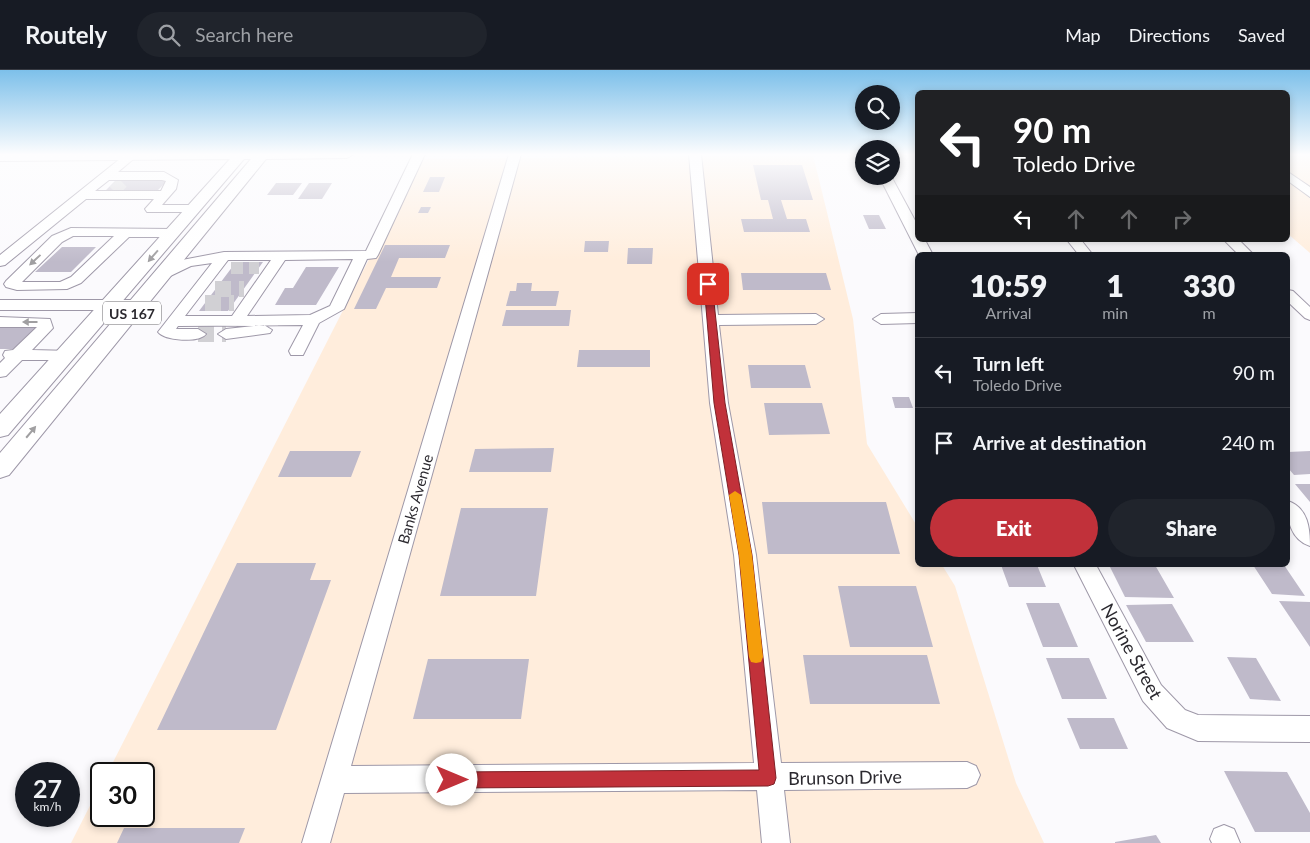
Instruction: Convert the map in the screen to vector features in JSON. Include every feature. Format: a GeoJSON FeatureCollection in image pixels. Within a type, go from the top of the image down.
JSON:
{"type":"FeatureCollection","features":[{"type":"Feature","properties":{"kind":"main road"},"geometry":{"type":"LineString","coordinates":[[199,202],[203,190]]}},
{"type":"Feature","properties":{"kind":"main road","name":"US 167"},"geometry":{"type":"LineString","coordinates":[[0,429],[199,202],[212,190]]}},
{"type":"Feature","properties":{"kind":"main road","name":"US 167"},"geometry":{"type":"LineString","coordinates":[[0,470],[139,305],[232,190]]}},
{"type":"Feature","properties":{"kind":"main road"},"geometry":{"type":"LineString","coordinates":[[0,418],[47,376]]}},
{"type":"Feature","properties":{"kind":"street"},"geometry":{"type":"LineString","coordinates":[[0,262],[87,195],[106,190]]}},
{"type":"Feature","properties":{"kind":"street"},"geometry":{"type":"LineString","coordinates":[[87,195],[106,190]]}},
{"type":"Feature","properties":{"kind":"street"},"geometry":{"type":"LineString","coordinates":[[145,190],[164,195]]}},
{"type":"Feature","properties":{"kind":"street"},"geometry":{"type":"LineString","coordinates":[[169,190],[151,208],[199,202]]}},
{"type":"Feature","properties":{"kind":"street"},"geometry":{"type":"LineString","coordinates":[[162,276],[187,263],[216,276],[257,282],[371,255],[402,190]]}},
{"type":"Feature","properties":{"kind":"street","name":"Banks Avenue"},"geometry":{"type":"LineString","coordinates":[[316,843],[505,190]]}},
{"type":"Feature","properties":{"kind":"street"},"geometry":{"type":"LineString","coordinates":[[699,190],[719,403],[746,555],[776,843]]}},
{"type":"Feature","properties":{"kind":"street"},"geometry":{"type":"LineString","coordinates":[[892,190],[915,233]]}},
{"type":"Feature","properties":{"kind":"street"},"geometry":{"type":"LineString","coordinates":[[126,232],[68,285],[38,286],[11,284],[57,239],[72,232],[126,232],[173,232]]}},
{"type":"Feature","properties":{"kind":"street"},"geometry":{"type":"LineString","coordinates":[[57,239],[89,239],[97,242],[102,248],[90,266]]}},
{"type":"Feature","properties":{"kind":"street"},"geometry":{"type":"LineString","coordinates":[[192,239],[194,247],[216,276]]}},
{"type":"Feature","properties":{"kind":"street"},"geometry":{"type":"LineString","coordinates":[[1076,242],[1084,252]]}},
{"type":"Feature","properties":{"kind":"street"},"geometry":{"type":"LineString","coordinates":[[1233,242],[1244,252]]}},
{"type":"Feature","properties":{"kind":"street"},"geometry":{"type":"LineString","coordinates":[[173,321],[313,320],[336,309],[362,256]]}},
{"type":"Feature","properties":{"kind":"street"},"geometry":{"type":"LineString","coordinates":[[198,334],[170,334],[166,332],[186,303],[216,276]]}},
{"type":"Feature","properties":{"kind":"street"},"geometry":{"type":"LineString","coordinates":[[237,320],[257,282]]}},
{"type":"Feature","properties":{"kind":"street"},"geometry":{"type":"LineString","coordinates":[[0,322],[38,286]]}},
{"type":"Feature","properties":{"kind":"street"},"geometry":{"type":"LineString","coordinates":[[1290,296],[1310,315]]}},
{"type":"Feature","properties":{"kind":"street"},"geometry":{"type":"LineString","coordinates":[[186,303],[205,303]]}},
{"type":"Feature","properties":{"kind":"street"},"geometry":{"type":"LineString","coordinates":[[0,306],[139,305]]}},
{"type":"Feature","properties":{"kind":"street"},"geometry":{"type":"LineString","coordinates":[[881,319],[915,318]]}},
{"type":"Feature","properties":{"kind":"street"},"geometry":{"type":"LineString","coordinates":[[712,320],[816,319]]}},
{"type":"Feature","properties":{"kind":"street"},"geometry":{"type":"LineString","coordinates":[[226,334],[263,331],[288,320]]}},
{"type":"Feature","properties":{"kind":"street"},"geometry":{"type":"LineString","coordinates":[[297,351],[313,320]]}},
{"type":"Feature","properties":{"kind":"street"},"geometry":{"type":"LineString","coordinates":[[0,322],[45,322],[45,328],[0,372]]}},
{"type":"Feature","properties":{"kind":"street"},"geometry":{"type":"LineString","coordinates":[[0,354],[66,355]]}},
{"type":"Feature","properties":{"kind":"street"},"geometry":{"type":"LineString","coordinates":[[1290,512],[1310,538]]}},
{"type":"Feature","properties":{"kind":"street","name":"Norine Street"},"geometry":{"type":"LineString","coordinates":[[1086,567],[1152,694],[1176,719],[1198,728],[1310,729]]}},
{"type":"Feature","properties":{"kind":"street","name":"Brunson Drive"},"geometry":{"type":"LineString","coordinates":[[334,780],[967,775]]}},
{"type":"Feature","properties":{"kind":"shaded area"},"geometry":{"type":"Polygon","coordinates":[[[404,190],[822,190],[853,319],[867,444],[915,523],[915,567],[943,567],[955,586],[1016,783],[1044,843],[71,843],[90,806],[90,827],[155,827],[155,762],[113,762],[404,190]]]}},
{"type":"Feature","properties":{"kind":"shaded area"},"geometry":{"type":"Polygon","coordinates":[[[1290,190],[1310,190],[1310,253],[1290,236],[1290,190]]]}},
{"type":"Feature","properties":{"kind":"building"},"geometry":{"type":"Polygon","coordinates":[[[106,190],[158,190],[157,191],[106,190]]]}},
{"type":"Feature","properties":{"kind":"building"},"geometry":{"type":"Polygon","coordinates":[[[271,190],[297,190],[293,195],[267,195],[271,190]]]}},
{"type":"Feature","properties":{"kind":"building"},"geometry":{"type":"Polygon","coordinates":[[[304,190],[328,190],[322,199],[298,199],[304,190]]]}},
{"type":"Feature","properties":{"kind":"building"},"geometry":{"type":"Polygon","coordinates":[[[424,190],[440,190],[439,192],[423,192],[424,190]]]}},
{"type":"Feature","properties":{"kind":"building"},"geometry":{"type":"Polygon","coordinates":[[[759,190],[810,190],[813,200],[781,200],[787,219],[806,219],[810,232],[744,232],[741,219],[773,219],[768,200],[761,200],[759,190]]]}},
{"type":"Feature","properties":{"kind":"building"},"geometry":{"type":"Polygon","coordinates":[[[421,207],[431,207],[428,213],[418,213],[421,207]]]}},
{"type":"Feature","properties":{"kind":"building"},"geometry":{"type":"Polygon","coordinates":[[[863,215],[879,215],[886,229],[869,229],[863,215]]]}},
{"type":"Feature","properties":{"kind":"building"},"geometry":{"type":"Polygon","coordinates":[[[585,241],[609,241],[608,252],[584,252],[585,241]]]}},
{"type":"Feature","properties":{"kind":"building"},"geometry":{"type":"Polygon","coordinates":[[[385,245],[450,245],[445,258],[399,258],[391,277],[441,277],[437,288],[386,288],[376,309],[354,309],[385,245]]]}},
{"type":"Feature","properties":{"kind":"building"},"geometry":{"type":"Polygon","coordinates":[[[62,247],[96,247],[71,272],[35,272],[62,247]]]}},
{"type":"Feature","properties":{"kind":"building"},"geometry":{"type":"Polygon","coordinates":[[[628,248],[653,248],[652,264],[627,264],[628,248]]]}},
{"type":"Feature","properties":{"kind":"building"},"geometry":{"type":"Polygon","coordinates":[[[236,262],[263,262],[228,311],[199,311],[236,262]]]}},
{"type":"Feature","properties":{"kind":"building"},"geometry":{"type":"Polygon","coordinates":[[[306,267],[339,267],[316,305],[275,305],[285,288],[293,288],[306,267]]]}},
{"type":"Feature","properties":{"kind":"building"},"geometry":{"type":"Polygon","coordinates":[[[741,273],[826,273],[831,290],[743,290],[741,273]]]}},
{"type":"Feature","properties":{"kind":"building"},"geometry":{"type":"Polygon","coordinates":[[[517,283],[532,283],[531,291],[559,291],[556,306],[506,306],[510,291],[516,291],[517,283]]]}},
{"type":"Feature","properties":{"kind":"building"},"geometry":{"type":"Polygon","coordinates":[[[506,310],[571,310],[569,326],[502,326],[506,310]]]}},
{"type":"Feature","properties":{"kind":"building"},"geometry":{"type":"Polygon","coordinates":[[[0,328],[37,328],[16,349],[0,349],[0,328]]]}},
{"type":"Feature","properties":{"kind":"building"},"geometry":{"type":"Polygon","coordinates":[[[579,350],[650,350],[650,367],[577,367],[579,350]]]}},
{"type":"Feature","properties":{"kind":"building"},"geometry":{"type":"Polygon","coordinates":[[[748,365],[805,365],[811,388],[751,388],[748,365]]]}},
{"type":"Feature","properties":{"kind":"building"},"geometry":{"type":"Polygon","coordinates":[[[892,397],[909,397],[913,408],[895,408],[892,397]]]}},
{"type":"Feature","properties":{"kind":"building"},"geometry":{"type":"Polygon","coordinates":[[[764,403],[822,403],[830,434],[769,435],[764,403]]]}},
{"type":"Feature","properties":{"kind":"building"},"geometry":{"type":"Polygon","coordinates":[[[554,448],[551,472],[469,472],[475,449],[554,448]]]}},
{"type":"Feature","properties":{"kind":"building"},"geometry":{"type":"Polygon","coordinates":[[[290,451],[361,451],[351,477],[278,477],[290,451]]]}},
{"type":"Feature","properties":{"kind":"building"},"geometry":{"type":"Polygon","coordinates":[[[1310,451],[1310,474],[1294,475],[1290,470],[1290,452],[1310,451]]]}},
{"type":"Feature","properties":{"kind":"building"},"geometry":{"type":"Polygon","coordinates":[[[1295,484],[1310,484],[1310,502],[1295,484]]]}},
{"type":"Feature","properties":{"kind":"building"},"geometry":{"type":"Polygon","coordinates":[[[762,502],[886,502],[900,554],[768,554],[762,502]]]}},
{"type":"Feature","properties":{"kind":"building"},"geometry":{"type":"Polygon","coordinates":[[[461,508],[548,508],[536,596],[440,596],[461,508]]]}},
{"type":"Feature","properties":{"kind":"building"},"geometry":{"type":"Polygon","coordinates":[[[237,563],[316,563],[310,580],[331,580],[276,730],[157,730],[237,563]]]}},
{"type":"Feature","properties":{"kind":"building"},"geometry":{"type":"Polygon","coordinates":[[[1002,567],[1038,567],[1046,587],[1009,587],[1002,567]]]}},
{"type":"Feature","properties":{"kind":"building"},"geometry":{"type":"Polygon","coordinates":[[[1110,567],[1156,567],[1174,598],[1125,597],[1110,567]]]}},
{"type":"Feature","properties":{"kind":"building"},"geometry":{"type":"Polygon","coordinates":[[[1254,567],[1285,567],[1305,596],[1272,594],[1254,567]]]}},
{"type":"Feature","properties":{"kind":"building"},"geometry":{"type":"Polygon","coordinates":[[[838,586],[916,586],[933,647],[850,647],[838,586]]]}},
{"type":"Feature","properties":{"kind":"building"},"geometry":{"type":"Polygon","coordinates":[[[1279,601],[1310,602],[1310,647],[1279,601]]]}},
{"type":"Feature","properties":{"kind":"building"},"geometry":{"type":"Polygon","coordinates":[[[1026,603],[1059,603],[1078,647],[1043,647],[1026,603]]]}},
{"type":"Feature","properties":{"kind":"building"},"geometry":{"type":"Polygon","coordinates":[[[1172,604],[1194,642],[1146,642],[1126,605],[1172,604]]]}},
{"type":"Feature","properties":{"kind":"building"},"geometry":{"type":"Polygon","coordinates":[[[803,655],[927,655],[940,704],[810,704],[803,655]]]}},
{"type":"Feature","properties":{"kind":"building"},"geometry":{"type":"Polygon","coordinates":[[[1227,657],[1256,658],[1281,701],[1250,699],[1227,657]]]}},
{"type":"Feature","properties":{"kind":"building"},"geometry":{"type":"Polygon","coordinates":[[[1046,658],[1089,658],[1107,699],[1062,699],[1046,658]]]}},
{"type":"Feature","properties":{"kind":"building"},"geometry":{"type":"Polygon","coordinates":[[[428,659],[529,659],[521,719],[413,719],[428,659]]]}},
{"type":"Feature","properties":{"kind":"building"},"geometry":{"type":"Polygon","coordinates":[[[1067,718],[1114,718],[1128,749],[1080,749],[1067,718]]]}},
{"type":"Feature","properties":{"kind":"building"},"geometry":{"type":"Polygon","coordinates":[[[1224,771],[1287,772],[1310,813],[1310,832],[1255,832],[1224,771]]]}},
{"type":"Feature","properties":{"kind":"building"},"geometry":{"type":"Polygon","coordinates":[[[124,828],[245,828],[239,843],[117,843],[124,828]]]}},
{"type":"Feature","properties":{"kind":"building"},"geometry":{"type":"Polygon","coordinates":[[[1156,835],[1161,843],[1115,843],[1115,842],[1156,835]]]}},
{"type":"Feature","properties":{"kind":"tunnel"},"geometry":{"type":"LineString","coordinates":[[231,268],[259,268]]}},
{"type":"Feature","properties":{"kind":"tunnel"},"geometry":{"type":"LineString","coordinates":[[215,289],[244,289]]}},
{"type":"Feature","properties":{"kind":"tunnel"},"geometry":{"type":"LineString","coordinates":[[205,303],[234,303]]}},
{"type":"Feature","properties":{"kind":"tunnel"},"geometry":{"type":"LineString","coordinates":[[198,334],[226,334]]}},
{"type":"Feature","properties":{"kind":"slow traffic"},"geometry":{"type":"LineString","coordinates":[[735,495],[746,555],[756,657]]}},
{"type":"Feature","properties":{"kind":"route"},"geometry":{"type":"LineString","coordinates":[[452,780],[768,778],[746,555],[719,403],[708,284]]}}]}
